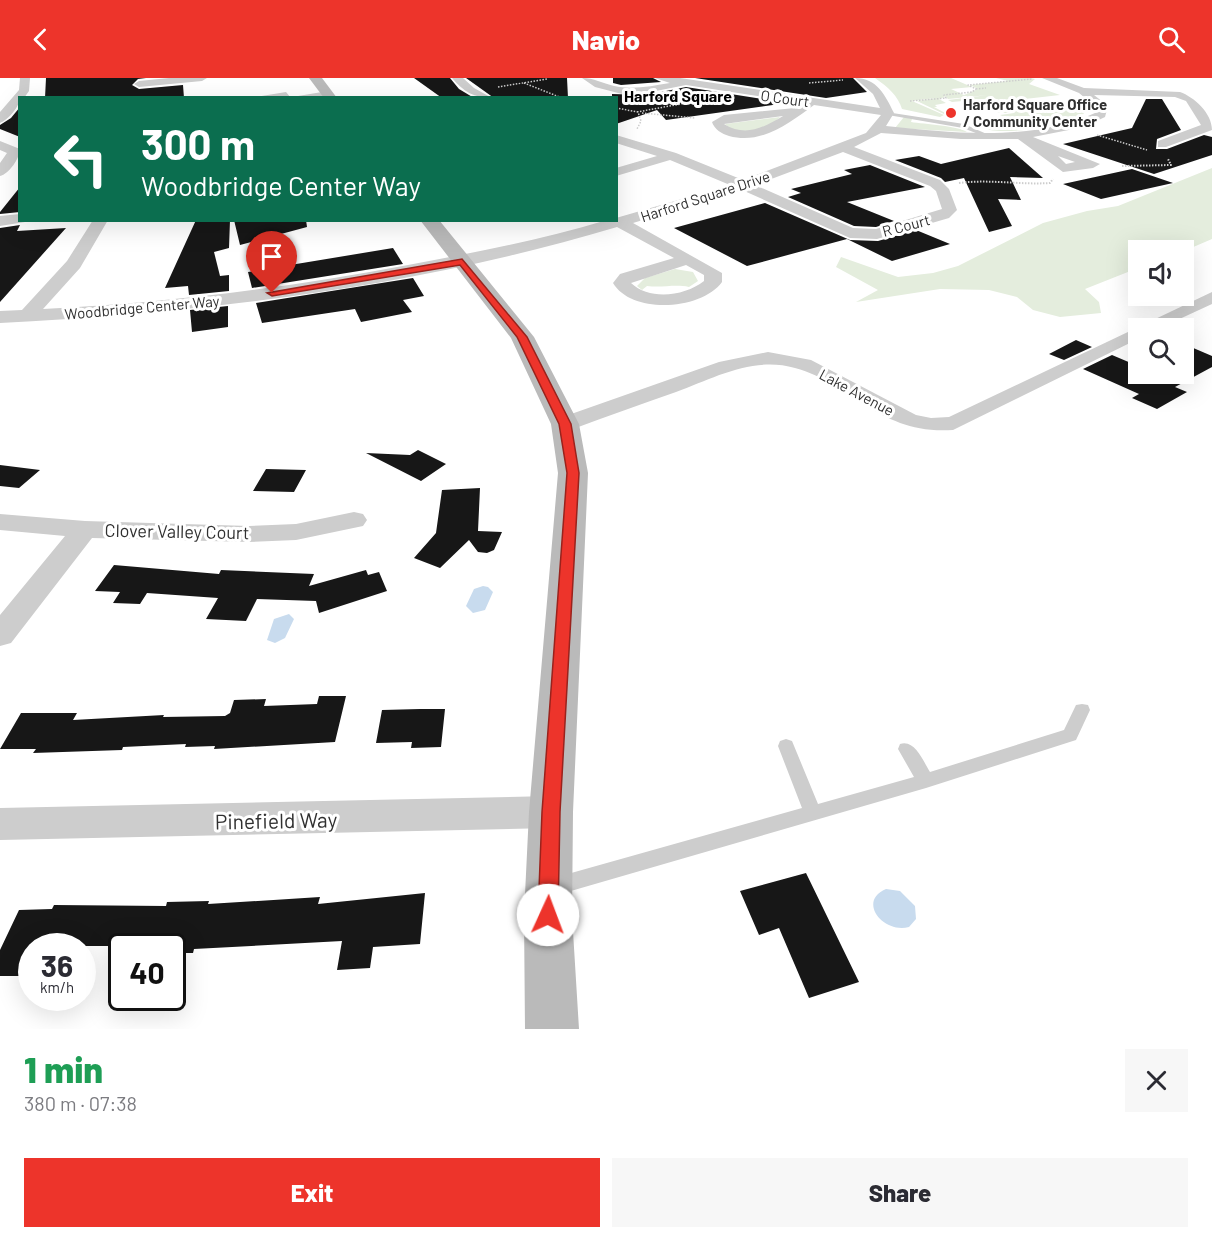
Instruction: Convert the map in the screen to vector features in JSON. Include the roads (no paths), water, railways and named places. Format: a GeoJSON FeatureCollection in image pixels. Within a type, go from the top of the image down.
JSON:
{"type":"FeatureCollection","features":[{"type":"Feature","properties":{"kind":"street"},"geometry":{"type":"LineString","coordinates":[[21,96],[24,91],[26,78]]}},
{"type":"Feature","properties":{"kind":"street"},"geometry":{"type":"LineString","coordinates":[[140,96],[139,81],[202,78]]}},
{"type":"Feature","properties":{"kind":"street"},"geometry":{"type":"LineString","coordinates":[[315,78],[329,96]]}},
{"type":"Feature","properties":{"kind":"street"},"geometry":{"type":"LineString","coordinates":[[457,78],[471,90],[483,96]]}},
{"type":"Feature","properties":{"kind":"street","name":"O Court"},"geometry":{"type":"LineString","coordinates":[[587,78],[625,93],[683,82]]}},
{"type":"Feature","properties":{"kind":"street","name":"O Court"},"geometry":{"type":"LineString","coordinates":[[660,78],[888,113]]}},
{"type":"Feature","properties":{"kind":"street"},"geometry":{"type":"LineString","coordinates":[[878,129],[986,135],[1019,134],[1079,125],[1101,115],[1103,110],[1099,101],[1083,91],[1047,78]]}},
{"type":"Feature","properties":{"kind":"street"},"geometry":{"type":"LineString","coordinates":[[855,79],[878,92],[888,113]]}},
{"type":"Feature","properties":{"kind":"street"},"geometry":{"type":"LineString","coordinates":[[1083,91],[1176,94],[1190,99],[1208,127],[1163,150]]}},
{"type":"Feature","properties":{"kind":"street"},"geometry":{"type":"LineString","coordinates":[[3,122],[18,100]]}},
{"type":"Feature","properties":{"kind":"street"},"geometry":{"type":"LineString","coordinates":[[798,111],[724,119],[718,122],[718,125],[731,135],[751,134],[776,127],[811,102]]}},
{"type":"Feature","properties":{"kind":"street","name":"Harford Square Drive"},"geometry":{"type":"LineString","coordinates":[[462,262],[538,246],[743,185],[845,148],[878,129],[888,113]]}},
{"type":"Feature","properties":{"kind":"street"},"geometry":{"type":"LineString","coordinates":[[1019,134],[1037,145]]}},
{"type":"Feature","properties":{"kind":"street"},"geometry":{"type":"LineString","coordinates":[[618,139],[635,141],[743,185]]}},
{"type":"Feature","properties":{"kind":"street"},"geometry":{"type":"LineString","coordinates":[[0,145],[15,152],[0,172]]}},
{"type":"Feature","properties":{"kind":"street","name":"R Court"},"geometry":{"type":"LineString","coordinates":[[743,185],[850,233],[877,234],[944,215],[950,210],[942,189],[935,183],[845,148]]}},
{"type":"Feature","properties":{"kind":"street"},"geometry":{"type":"LineString","coordinates":[[618,172],[671,156]]}},
{"type":"Feature","properties":{"kind":"street"},"geometry":{"type":"LineString","coordinates":[[618,166],[632,168]]}},
{"type":"Feature","properties":{"kind":"street"},"geometry":{"type":"LineString","coordinates":[[0,221],[18,219]]}},
{"type":"Feature","properties":{"kind":"street"},"geometry":{"type":"LineString","coordinates":[[26,317],[74,264],[100,222]]}},
{"type":"Feature","properties":{"kind":"street"},"geometry":{"type":"LineString","coordinates":[[431,222],[522,337],[565,424],[573,473],[551,812],[549,888],[552,1029]]}},
{"type":"Feature","properties":{"kind":"street"},"geometry":{"type":"LineString","coordinates":[[621,223],[688,259],[712,273],[713,282],[708,286],[669,300],[644,299],[624,288],[622,284],[626,278],[688,259]]}},
{"type":"Feature","properties":{"kind":"street","name":"Woodbridge Center Way"},"geometry":{"type":"LineString","coordinates":[[0,318],[201,303],[462,262]]}},
{"type":"Feature","properties":{"kind":"street"},"geometry":{"type":"LineString","coordinates":[[1168,318],[1211,298]]}},
{"type":"Feature","properties":{"kind":"street","name":"Lake Avenue"},"geometry":{"type":"LineString","coordinates":[[565,424],[710,372],[765,359],[798,362],[825,374],[907,419],[926,426],[940,426],[953,423],[1128,337]]}},
{"type":"Feature","properties":{"kind":"street","name":"Clover Valley Court"},"geometry":{"type":"LineString","coordinates":[[0,522],[84,529],[249,534],[296,532],[354,520]]}},
{"type":"Feature","properties":{"kind":"street"},"geometry":{"type":"LineString","coordinates":[[0,635],[84,529]]}},
{"type":"Feature","properties":{"kind":"street","name":"Pinefield Way"},"geometry":{"type":"LineString","coordinates":[[0,824],[551,812]]}},
{"type":"Feature","properties":{"kind":"lane"},"geometry":{"type":"LineString","coordinates":[[268,96],[286,94],[288,96]]}},
{"type":"Feature","properties":{"kind":"lane"},"geometry":{"type":"LineString","coordinates":[[888,113],[964,126],[986,135]]}},
{"type":"Feature","properties":{"kind":"lane"},"geometry":{"type":"LineString","coordinates":[[549,888],[926,781],[1070,735],[1082,710]]}},
{"type":"Feature","properties":{"kind":"lane"},"geometry":{"type":"LineString","coordinates":[[786,746],[813,813]]}},
{"type":"Feature","properties":{"kind":"lane"},"geometry":{"type":"LineString","coordinates":[[906,749],[926,781]]}},
{"type":"Feature","properties":{"kind":"water"},"geometry":{"type":"Polygon","coordinates":[[[483,586],[493,592],[485,610],[473,613],[466,606],[474,589],[483,586]]]}},
{"type":"Feature","properties":{"kind":"water"},"geometry":{"type":"Polygon","coordinates":[[[289,614],[294,619],[285,638],[275,643],[267,640],[274,619],[289,614]]]}},
{"type":"Feature","properties":{"kind":"water"},"geometry":{"type":"Polygon","coordinates":[[[886,889],[900,891],[915,906],[916,919],[909,927],[890,926],[877,915],[874,901],[878,894],[886,889]]]}},
{"type":"Feature","properties":{"kind":"place","name":"Harford Square Office / Community Center"},"geometry":{"type":"Point","coordinates":[951,113]}},
{"type":"Feature","properties":{"kind":"district","name":"Harford Square"},"geometry":{"type":"Point","coordinates":[678,95]}}]}
